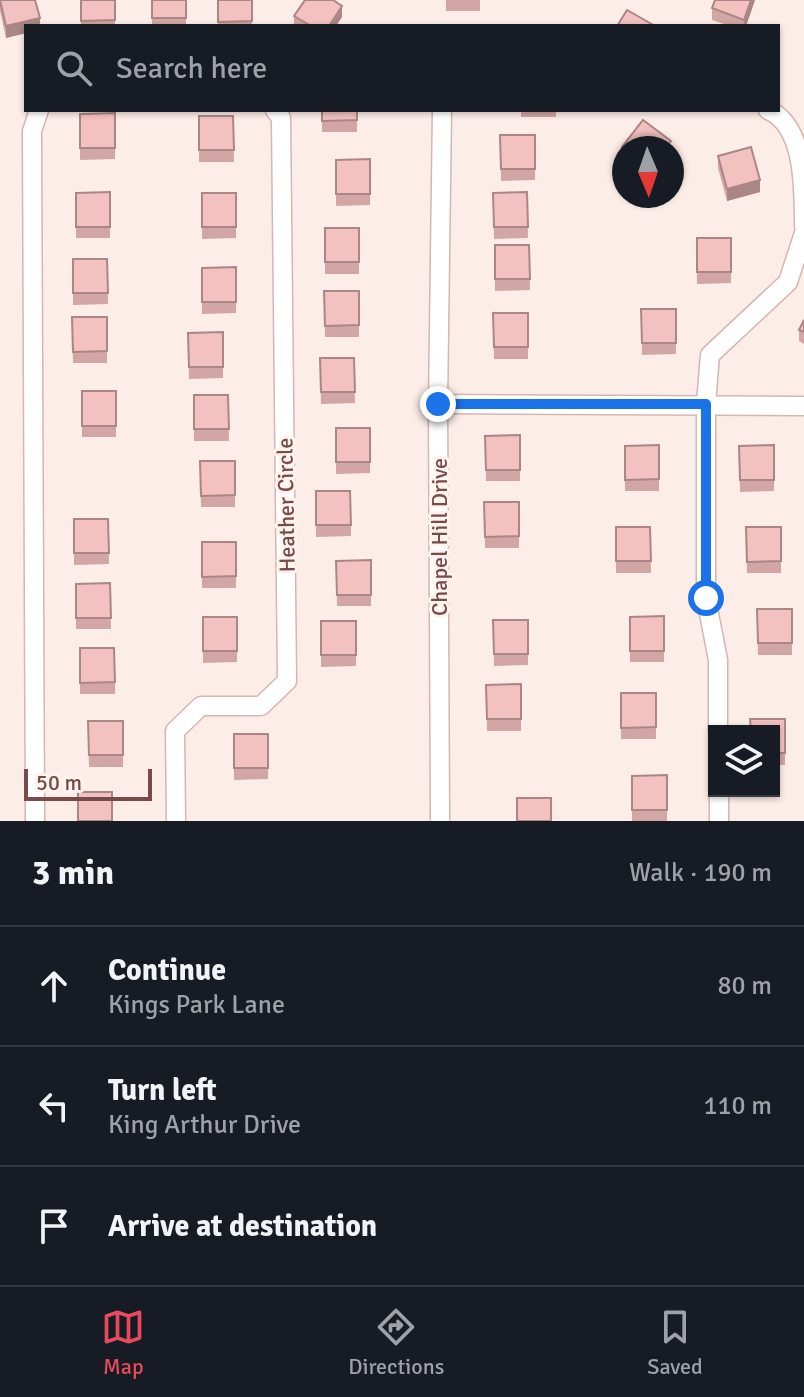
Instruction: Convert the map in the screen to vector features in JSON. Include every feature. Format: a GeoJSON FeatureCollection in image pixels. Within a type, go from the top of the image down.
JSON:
{"type":"FeatureCollection","features":[{"type":"Feature","properties":{"kind":"street"},"geometry":{"type":"LineString","coordinates":[[35,821],[32,131],[38,112]]}},
{"type":"Feature","properties":{"kind":"street","name":"Heather Circle"},"geometry":{"type":"LineString","coordinates":[[176,821],[175,731],[201,706],[261,706],[287,681],[281,118],[276,112]]}},
{"type":"Feature","properties":{"kind":"street","name":"Chapel Hill Drive"},"geometry":{"type":"LineString","coordinates":[[440,821],[438,404],[442,112]]}},
{"type":"Feature","properties":{"kind":"street"},"geometry":{"type":"LineString","coordinates":[[775,112],[785,115],[803,144],[804,226]]}},
{"type":"Feature","properties":{"kind":"street"},"geometry":{"type":"LineString","coordinates":[[718,725],[718,660],[706,598],[706,404],[710,355],[788,282],[804,233]]}},
{"type":"Feature","properties":{"kind":"street"},"geometry":{"type":"LineString","coordinates":[[438,404],[804,406]]}},
{"type":"Feature","properties":{"kind":"street"},"geometry":{"type":"LineString","coordinates":[[719,797],[719,821]]}},
{"type":"Feature","properties":{"kind":"building"},"geometry":{"type":"Polygon","coordinates":[[[0,0],[35,0],[40,18],[6,26],[0,0]]]}},
{"type":"Feature","properties":{"kind":"building"},"geometry":{"type":"Polygon","coordinates":[[[81,0],[115,0],[115,20],[81,21],[81,0]]]}},
{"type":"Feature","properties":{"kind":"building"},"geometry":{"type":"Polygon","coordinates":[[[152,0],[186,0],[186,18],[152,18],[152,0]]]}},
{"type":"Feature","properties":{"kind":"building"},"geometry":{"type":"Polygon","coordinates":[[[218,0],[252,0],[252,21],[218,22],[218,0]]]}},
{"type":"Feature","properties":{"kind":"building"},"geometry":{"type":"Polygon","coordinates":[[[305,0],[333,0],[342,6],[330,24],[308,24],[294,16],[305,0]]]}},
{"type":"Feature","properties":{"kind":"building"},"geometry":{"type":"Polygon","coordinates":[[[715,0],[751,0],[744,20],[712,8],[715,0]]]}},
{"type":"Feature","properties":{"kind":"building"},"geometry":{"type":"Polygon","coordinates":[[[627,10],[652,24],[618,24],[627,10]]]}},
{"type":"Feature","properties":{"kind":"building"},"geometry":{"type":"Polygon","coordinates":[[[322,112],[357,112],[357,120],[322,121],[322,112]]]}},
{"type":"Feature","properties":{"kind":"building"},"geometry":{"type":"Polygon","coordinates":[[[115,113],[115,148],[80,148],[80,114],[115,113]]]}},
{"type":"Feature","properties":{"kind":"building"},"geometry":{"type":"Polygon","coordinates":[[[199,116],[233,116],[234,150],[199,150],[199,116]]]}},
{"type":"Feature","properties":{"kind":"building"},"geometry":{"type":"Polygon","coordinates":[[[643,120],[664,136],[631,136],[643,120]]]}},
{"type":"Feature","properties":{"kind":"building"},"geometry":{"type":"Polygon","coordinates":[[[500,135],[535,135],[535,169],[501,169],[500,135]]]}},
{"type":"Feature","properties":{"kind":"building"},"geometry":{"type":"Polygon","coordinates":[[[751,147],[760,180],[727,189],[718,156],[751,147]]]}},
{"type":"Feature","properties":{"kind":"building"},"geometry":{"type":"Polygon","coordinates":[[[370,159],[370,194],[336,194],[336,160],[370,159]]]}},
{"type":"Feature","properties":{"kind":"building"},"geometry":{"type":"Polygon","coordinates":[[[110,192],[110,227],[76,227],[76,193],[110,192]]]}},
{"type":"Feature","properties":{"kind":"building"},"geometry":{"type":"Polygon","coordinates":[[[527,192],[528,227],[494,227],[493,193],[527,192]]]}},
{"type":"Feature","properties":{"kind":"building"},"geometry":{"type":"Polygon","coordinates":[[[202,193],[236,193],[236,227],[202,227],[202,193]]]}},
{"type":"Feature","properties":{"kind":"building"},"geometry":{"type":"Polygon","coordinates":[[[325,228],[359,228],[359,262],[325,262],[325,228]]]}},
{"type":"Feature","properties":{"kind":"building"},"geometry":{"type":"Polygon","coordinates":[[[697,238],[731,238],[731,272],[697,272],[697,238]]]}},
{"type":"Feature","properties":{"kind":"building"},"geometry":{"type":"Polygon","coordinates":[[[495,245],[529,245],[530,279],[495,279],[495,245]]]}},
{"type":"Feature","properties":{"kind":"building"},"geometry":{"type":"Polygon","coordinates":[[[73,259],[107,259],[108,293],[73,293],[73,259]]]}},
{"type":"Feature","properties":{"kind":"building"},"geometry":{"type":"Polygon","coordinates":[[[236,267],[236,302],[202,302],[202,268],[236,267]]]}},
{"type":"Feature","properties":{"kind":"building"},"geometry":{"type":"Polygon","coordinates":[[[324,291],[359,291],[359,325],[325,326],[324,291]]]}},
{"type":"Feature","properties":{"kind":"building"},"geometry":{"type":"Polygon","coordinates":[[[641,309],[676,309],[676,343],[642,343],[641,309]]]}},
{"type":"Feature","properties":{"kind":"building"},"geometry":{"type":"Polygon","coordinates":[[[493,313],[528,313],[528,347],[494,347],[493,313]]]}},
{"type":"Feature","properties":{"kind":"building"},"geometry":{"type":"Polygon","coordinates":[[[72,317],[107,317],[107,351],[73,352],[72,317]]]}},
{"type":"Feature","properties":{"kind":"building"},"geometry":{"type":"Polygon","coordinates":[[[223,332],[223,367],[189,367],[188,333],[223,332]]]}},
{"type":"Feature","properties":{"kind":"building"},"geometry":{"type":"Polygon","coordinates":[[[320,358],[354,358],[355,392],[321,392],[320,358]]]}},
{"type":"Feature","properties":{"kind":"building"},"geometry":{"type":"Polygon","coordinates":[[[82,391],[116,391],[116,426],[82,426],[82,391]]]}},
{"type":"Feature","properties":{"kind":"building"},"geometry":{"type":"Polygon","coordinates":[[[194,395],[228,395],[229,429],[194,429],[194,395]]]}},
{"type":"Feature","properties":{"kind":"building"},"geometry":{"type":"Polygon","coordinates":[[[336,428],[370,428],[370,462],[336,462],[336,428]]]}},
{"type":"Feature","properties":{"kind":"building"},"geometry":{"type":"Polygon","coordinates":[[[520,435],[520,470],[486,470],[485,436],[520,435]]]}},
{"type":"Feature","properties":{"kind":"building"},"geometry":{"type":"Polygon","coordinates":[[[659,445],[659,479],[625,480],[625,446],[659,445]]]}},
{"type":"Feature","properties":{"kind":"building"},"geometry":{"type":"Polygon","coordinates":[[[774,445],[774,480],[740,480],[739,446],[774,445]]]}},
{"type":"Feature","properties":{"kind":"building"},"geometry":{"type":"Polygon","coordinates":[[[200,461],[235,461],[235,495],[201,496],[200,461]]]}},
{"type":"Feature","properties":{"kind":"building"},"geometry":{"type":"Polygon","coordinates":[[[316,491],[350,491],[351,525],[316,525],[316,491]]]}},
{"type":"Feature","properties":{"kind":"building"},"geometry":{"type":"Polygon","coordinates":[[[484,502],[519,502],[519,536],[485,537],[484,502]]]}},
{"type":"Feature","properties":{"kind":"building"},"geometry":{"type":"Polygon","coordinates":[[[74,519],[108,519],[109,553],[74,553],[74,519]]]}},
{"type":"Feature","properties":{"kind":"building"},"geometry":{"type":"Polygon","coordinates":[[[616,527],[650,527],[651,561],[616,561],[616,527]]]}},
{"type":"Feature","properties":{"kind":"building"},"geometry":{"type":"Polygon","coordinates":[[[746,527],[781,527],[781,561],[747,562],[746,527]]]}},
{"type":"Feature","properties":{"kind":"building"},"geometry":{"type":"Polygon","coordinates":[[[202,542],[236,542],[236,576],[202,577],[202,542]]]}},
{"type":"Feature","properties":{"kind":"building"},"geometry":{"type":"Polygon","coordinates":[[[371,560],[371,595],[337,595],[336,561],[371,560]]]}},
{"type":"Feature","properties":{"kind":"building"},"geometry":{"type":"Polygon","coordinates":[[[110,583],[111,618],[76,618],[76,584],[110,583]]]}},
{"type":"Feature","properties":{"kind":"building"},"geometry":{"type":"Polygon","coordinates":[[[757,609],[792,609],[792,643],[758,643],[757,609]]]}},
{"type":"Feature","properties":{"kind":"building"},"geometry":{"type":"Polygon","coordinates":[[[664,616],[664,651],[630,651],[630,617],[664,616]]]}},
{"type":"Feature","properties":{"kind":"building"},"geometry":{"type":"Polygon","coordinates":[[[203,617],[237,617],[237,651],[203,651],[203,617]]]}},
{"type":"Feature","properties":{"kind":"building"},"geometry":{"type":"Polygon","coordinates":[[[493,620],[528,620],[528,654],[494,654],[493,620]]]}},
{"type":"Feature","properties":{"kind":"building"},"geometry":{"type":"Polygon","coordinates":[[[321,621],[356,621],[356,655],[321,655],[321,621]]]}},
{"type":"Feature","properties":{"kind":"building"},"geometry":{"type":"Polygon","coordinates":[[[80,648],[114,648],[115,682],[80,683],[80,648]]]}},
{"type":"Feature","properties":{"kind":"building"},"geometry":{"type":"Polygon","coordinates":[[[521,684],[521,719],[487,719],[486,685],[521,684]]]}},
{"type":"Feature","properties":{"kind":"building"},"geometry":{"type":"Polygon","coordinates":[[[621,693],[656,693],[656,727],[621,728],[621,693]]]}},
{"type":"Feature","properties":{"kind":"building"},"geometry":{"type":"Polygon","coordinates":[[[750,719],[785,719],[785,753],[780,753],[780,725],[750,725],[750,719]]]}},
{"type":"Feature","properties":{"kind":"building"},"geometry":{"type":"Polygon","coordinates":[[[88,721],[123,721],[123,755],[89,755],[88,721]]]}},
{"type":"Feature","properties":{"kind":"building"},"geometry":{"type":"Polygon","coordinates":[[[234,734],[268,734],[268,768],[234,768],[234,734]]]}},
{"type":"Feature","properties":{"kind":"building"},"geometry":{"type":"Polygon","coordinates":[[[667,775],[667,810],[632,810],[632,776],[667,775]]]}},
{"type":"Feature","properties":{"kind":"building"},"geometry":{"type":"Polygon","coordinates":[[[78,792],[112,792],[112,821],[78,821],[78,792]]]}},
{"type":"Feature","properties":{"kind":"building"},"geometry":{"type":"Polygon","coordinates":[[[517,798],[551,798],[551,821],[517,821],[517,798]]]}},
{"type":"Feature","properties":{"kind":"route"},"geometry":{"type":"LineString","coordinates":[[438,404],[706,404],[706,598]]}}]}
